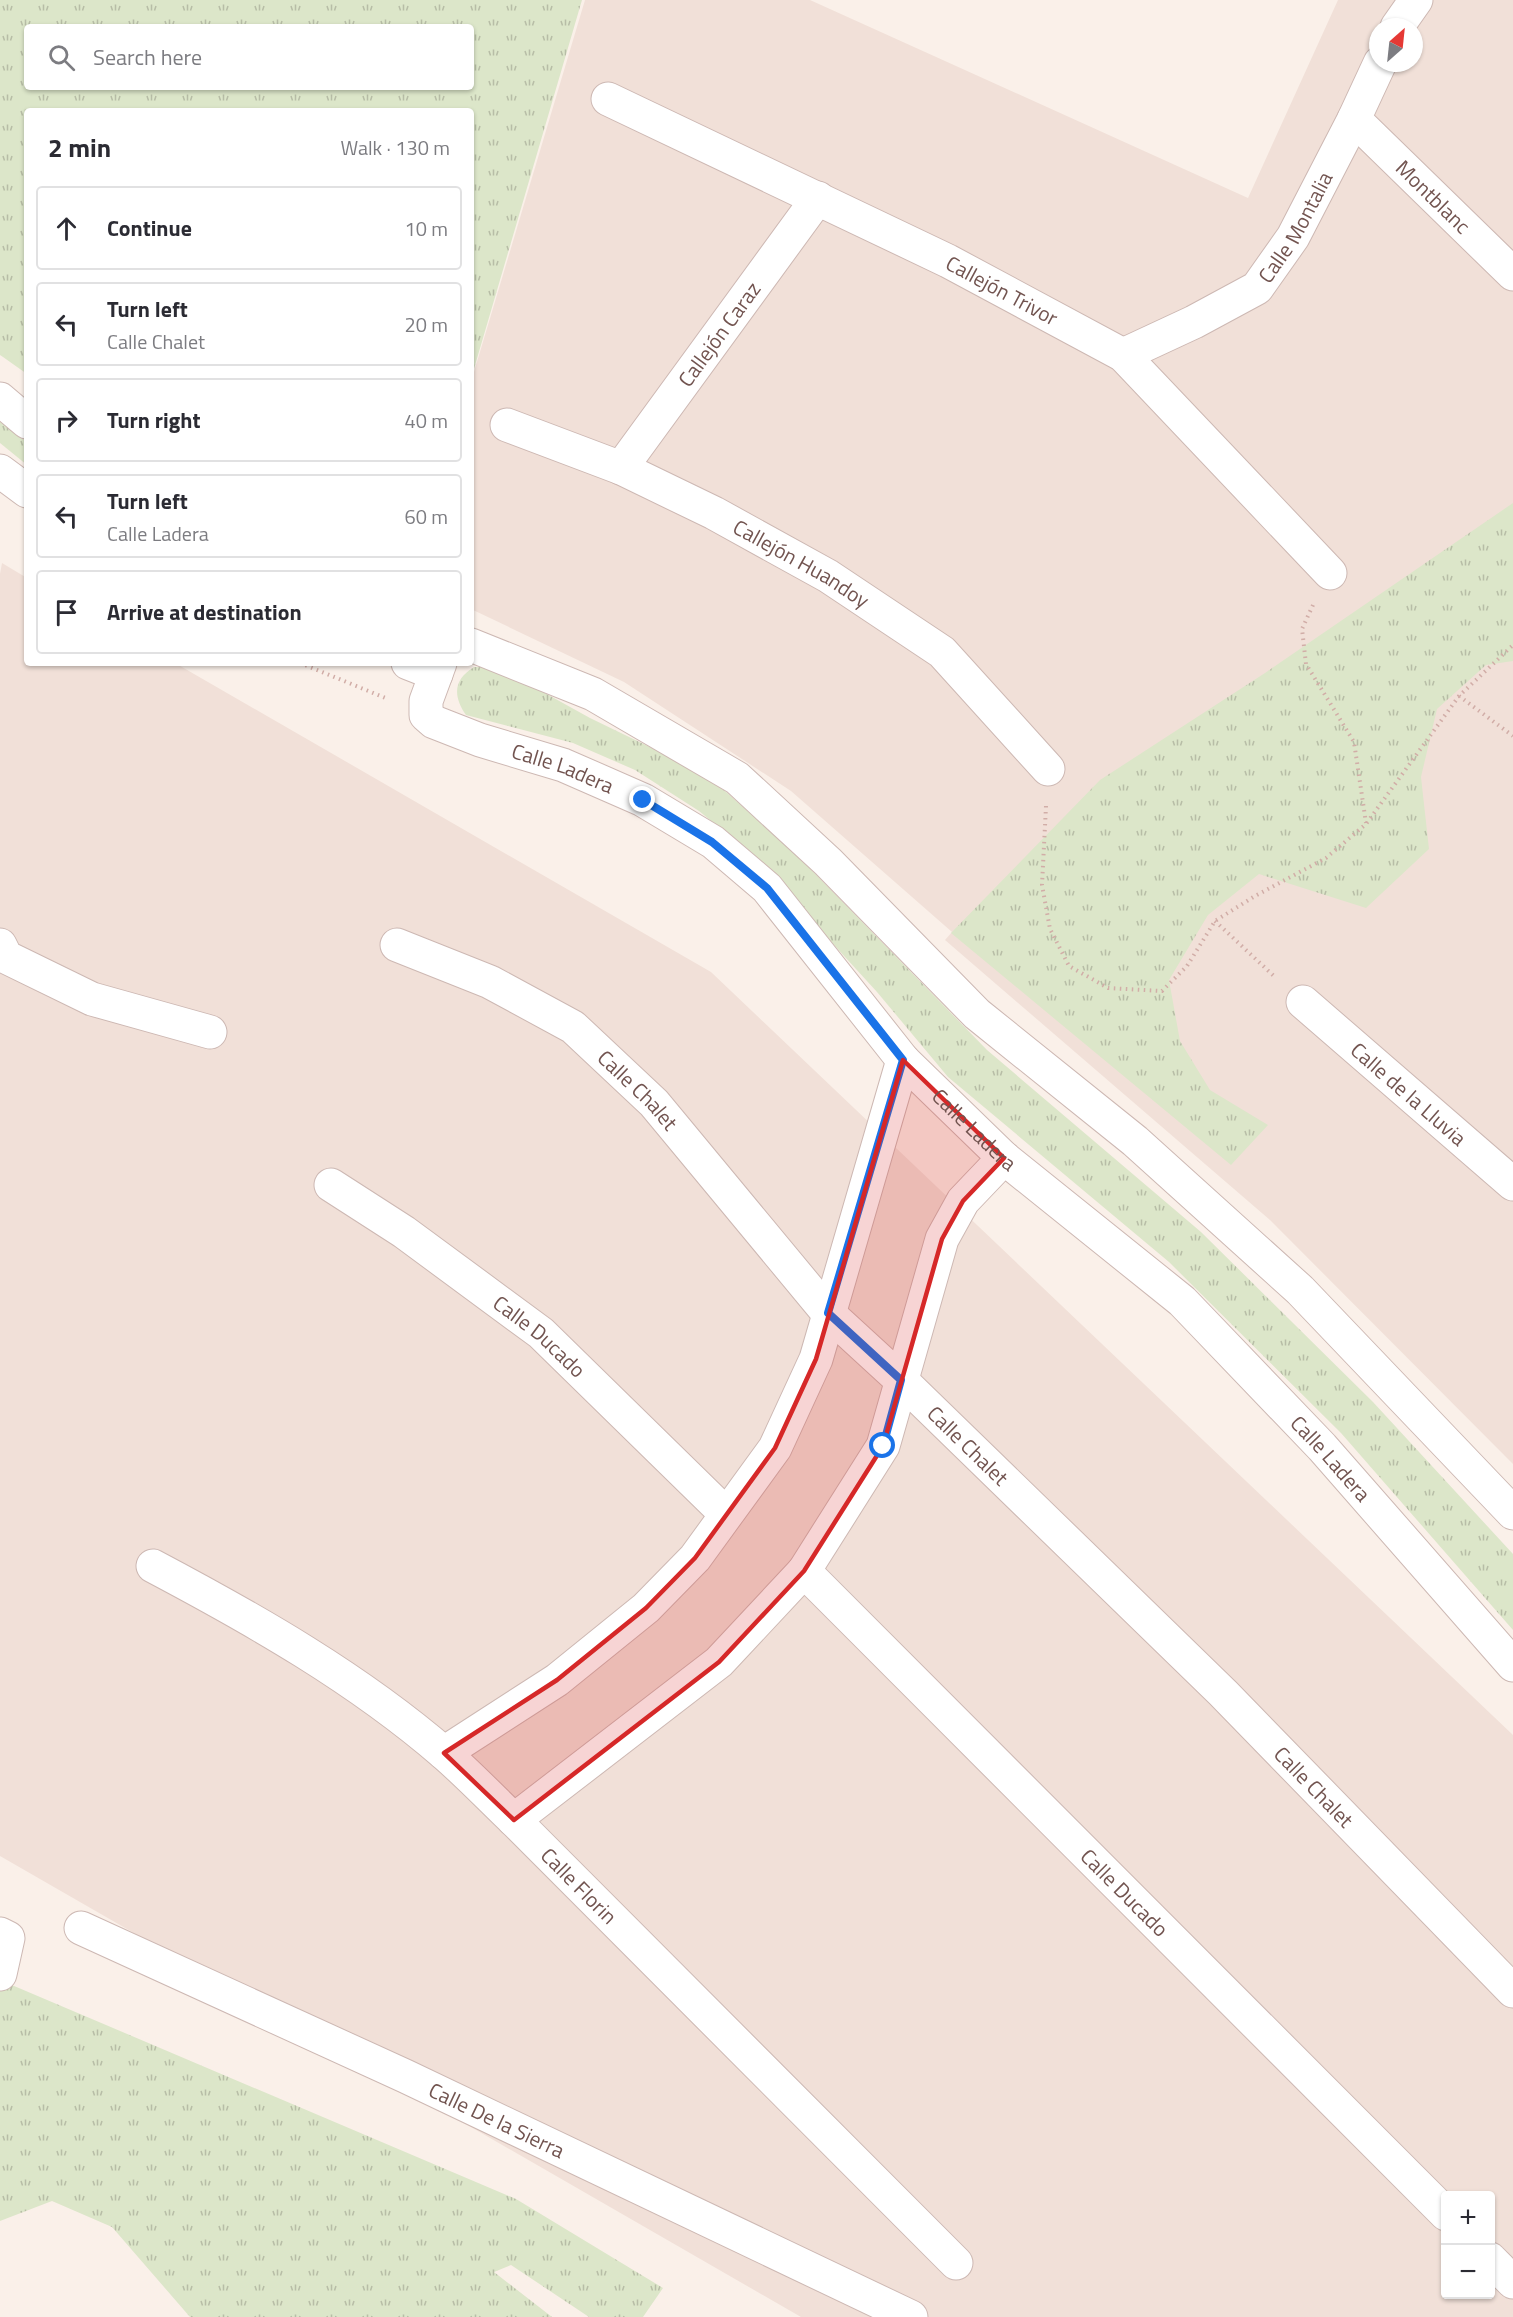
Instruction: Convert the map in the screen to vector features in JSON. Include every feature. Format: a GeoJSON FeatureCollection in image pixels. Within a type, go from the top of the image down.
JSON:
{"type":"FeatureCollection","features":[{"type":"Feature","properties":{"kind":"street"},"geometry":{"type":"LineString","coordinates":[[1403,18],[1416,0]]}},
{"type":"Feature","properties":{"kind":"street","name":"Calle Montalia"},"geometry":{"type":"LineString","coordinates":[[1122,354],[1194,322],[1257,288],[1293,237],[1376,72]]}},
{"type":"Feature","properties":{"kind":"street","name":"Callejón Trivor"},"geometry":{"type":"LineString","coordinates":[[608,99],[948,261],[1122,354],[1330,573]]}},
{"type":"Feature","properties":{"kind":"street","name":"Montblanc"},"geometry":{"type":"LineString","coordinates":[[1354,119],[1513,274]]}},
{"type":"Feature","properties":{"kind":"street","name":"Callejón Caraz"},"geometry":{"type":"LineString","coordinates":[[621,468],[818,198]]}},
{"type":"Feature","properties":{"kind":"street"},"geometry":{"type":"LineString","coordinates":[[0,399],[24,419]]}},
{"type":"Feature","properties":{"kind":"street","name":"Callejón Huandoy"},"geometry":{"type":"LineString","coordinates":[[507,425],[621,468],[714,513],[828,576],[942,652],[1048,770]]}},
{"type":"Feature","properties":{"kind":"street"},"geometry":{"type":"LineString","coordinates":[[0,471],[24,489]]}},
{"type":"Feature","properties":{"kind":"street"},"geometry":{"type":"LineString","coordinates":[[474,646],[592,694],[737,778],[828,862],[977,1014],[1135,1141],[1300,1290],[1513,1513]]}},
{"type":"Feature","properties":{"kind":"street"},"geometry":{"type":"LineString","coordinates":[[426,715],[428,667]]}},
{"type":"Feature","properties":{"kind":"street","name":"Calle Ladera"},"geometry":{"type":"LineString","coordinates":[[426,715],[434,722],[480,740],[563,765],[643,800],[712,842],[767,888],[903,1060],[1004,1158],[1182,1301],[1322,1447],[1513,1665]]}},
{"type":"Feature","properties":{"kind":"street"},"geometry":{"type":"LineString","coordinates":[[0,945],[6,957],[92,999],[210,1032]]}},
{"type":"Feature","properties":{"kind":"street","name":"Calle Chalet"},"geometry":{"type":"LineString","coordinates":[[397,945],[490,982],[573,1027],[654,1103],[828,1313],[901,1380],[1223,1693],[1513,1991]]}},
{"type":"Feature","properties":{"kind":"street","name":"Calle de la Lluvia"},"geometry":{"type":"LineString","coordinates":[[1303,1002],[1513,1184]]}},
{"type":"Feature","properties":{"kind":"street"},"geometry":{"type":"LineString","coordinates":[[444,1754],[556,1680],[646,1608],[694,1558],[775,1448],[816,1359],[903,1060]]}},
{"type":"Feature","properties":{"kind":"street"},"geometry":{"type":"LineString","coordinates":[[514,1820],[719,1662],[804,1571],[883,1446],[942,1239],[963,1201],[1004,1158]]}},
{"type":"Feature","properties":{"kind":"street","name":"Calle Ducado"},"geometry":{"type":"LineString","coordinates":[[331,1185],[404,1232],[541,1333],[726,1514]]}},
{"type":"Feature","properties":{"kind":"street","name":"Calle Florin"},"geometry":{"type":"LineString","coordinates":[[153,1566],[239,1611],[356,1685],[444,1754],[514,1820],[956,2263]]}},
{"type":"Feature","properties":{"kind":"street","name":"Calle Ducado"},"geometry":{"type":"LineString","coordinates":[[804,1571],[1441,2209]]}},
{"type":"Feature","properties":{"kind":"street","name":"Calle De la Sierra"},"geometry":{"type":"LineString","coordinates":[[81,1928],[405,2076],[911,2317]]}},
{"type":"Feature","properties":{"kind":"street"},"geometry":{"type":"LineString","coordinates":[[0,1974],[4,1936]]}},
{"type":"Feature","properties":{"kind":"street"},"geometry":{"type":"LineString","coordinates":[[1495,2263],[1513,2282]]}},
{"type":"Feature","properties":{"kind":"path"},"geometry":{"type":"LineString","coordinates":[[1330,573],[1302,629],[1306,664],[1354,742],[1366,824]]}},
{"type":"Feature","properties":{"kind":"path"},"geometry":{"type":"LineString","coordinates":[[1048,770],[1042,885],[1050,929],[1069,966],[1108,988],[1162,991],[1187,966],[1215,921],[1255,896],[1326,858],[1366,824],[1459,696],[1513,645]]}},
{"type":"Feature","properties":{"kind":"path"},"geometry":{"type":"LineString","coordinates":[[307,666],[426,715]]}},
{"type":"Feature","properties":{"kind":"path"},"geometry":{"type":"LineString","coordinates":[[1459,696],[1513,736]]}},
{"type":"Feature","properties":{"kind":"path"},"geometry":{"type":"LineString","coordinates":[[1215,921],[1303,1002]]}},
{"type":"Feature","properties":{"kind":"highlighted area"},"geometry":{"type":"Polygon","coordinates":[[[903,1060],[1004,1158],[963,1201],[942,1239],[883,1446],[804,1571],[719,1662],[514,1820],[444,1753],[557,1680],[646,1608],[695,1558],[775,1448],[816,1359],[903,1060]]]}},
{"type":"Feature","properties":{"kind":"shaded area"},"geometry":{"type":"Polygon","coordinates":[[[585,0],[810,0],[1248,198],[1338,0],[1513,0],[1513,1464],[1270,1220],[945,940],[952,932],[791,791],[624,682],[474,610],[474,372],[585,0]]]}},
{"type":"Feature","properties":{"kind":"shaded area"},"geometry":{"type":"Polygon","coordinates":[[[2,563],[24,576],[24,666],[180,666],[711,972],[1513,1735],[1513,2317],[801,2317],[0,1856],[0,574],[2,563]]]}},
{"type":"Feature","properties":{"kind":"green space"},"geometry":{"type":"Polygon","coordinates":[[[0,0],[582,0],[474,369],[474,108],[24,108],[24,372],[0,355],[0,0]]]}},
{"type":"Feature","properties":{"kind":"green space"},"geometry":{"type":"Polygon","coordinates":[[[0,421],[24,440],[24,463],[0,443],[0,421]]]}},
{"type":"Feature","properties":{"kind":"green space"},"geometry":{"type":"Polygon","coordinates":[[[1513,503],[1513,661],[1486,665],[1437,709],[1421,777],[1429,849],[1366,908],[1259,874],[1208,915],[1169,980],[1180,1041],[1210,1090],[1268,1125],[1231,1165],[951,933],[1100,780],[1265,673],[1513,503]]]}},
{"type":"Feature","properties":{"kind":"green space"},"geometry":{"type":"Polygon","coordinates":[[[474,667],[485,667],[525,682],[590,718],[691,767],[725,791],[796,854],[987,1050],[1201,1232],[1373,1402],[1513,1554],[1513,1630],[1341,1433],[1169,1262],[948,1077],[877,992],[749,852],[699,811],[635,770],[573,743],[466,715],[459,701],[457,689],[462,677],[474,667]]]}},
{"type":"Feature","properties":{"kind":"green space"},"geometry":{"type":"Polygon","coordinates":[[[0,1980],[516,2199],[663,2288],[643,2317],[589,2317],[511,2265],[494,2272],[552,2317],[190,2317],[112,2227],[52,2201],[0,2221],[0,1980]]]}},
{"type":"Feature","properties":{"kind":"route"},"geometry":{"type":"LineString","coordinates":[[643,800],[712,842],[767,888],[903,1060],[828,1313],[901,1380],[883,1446]]}}]}
